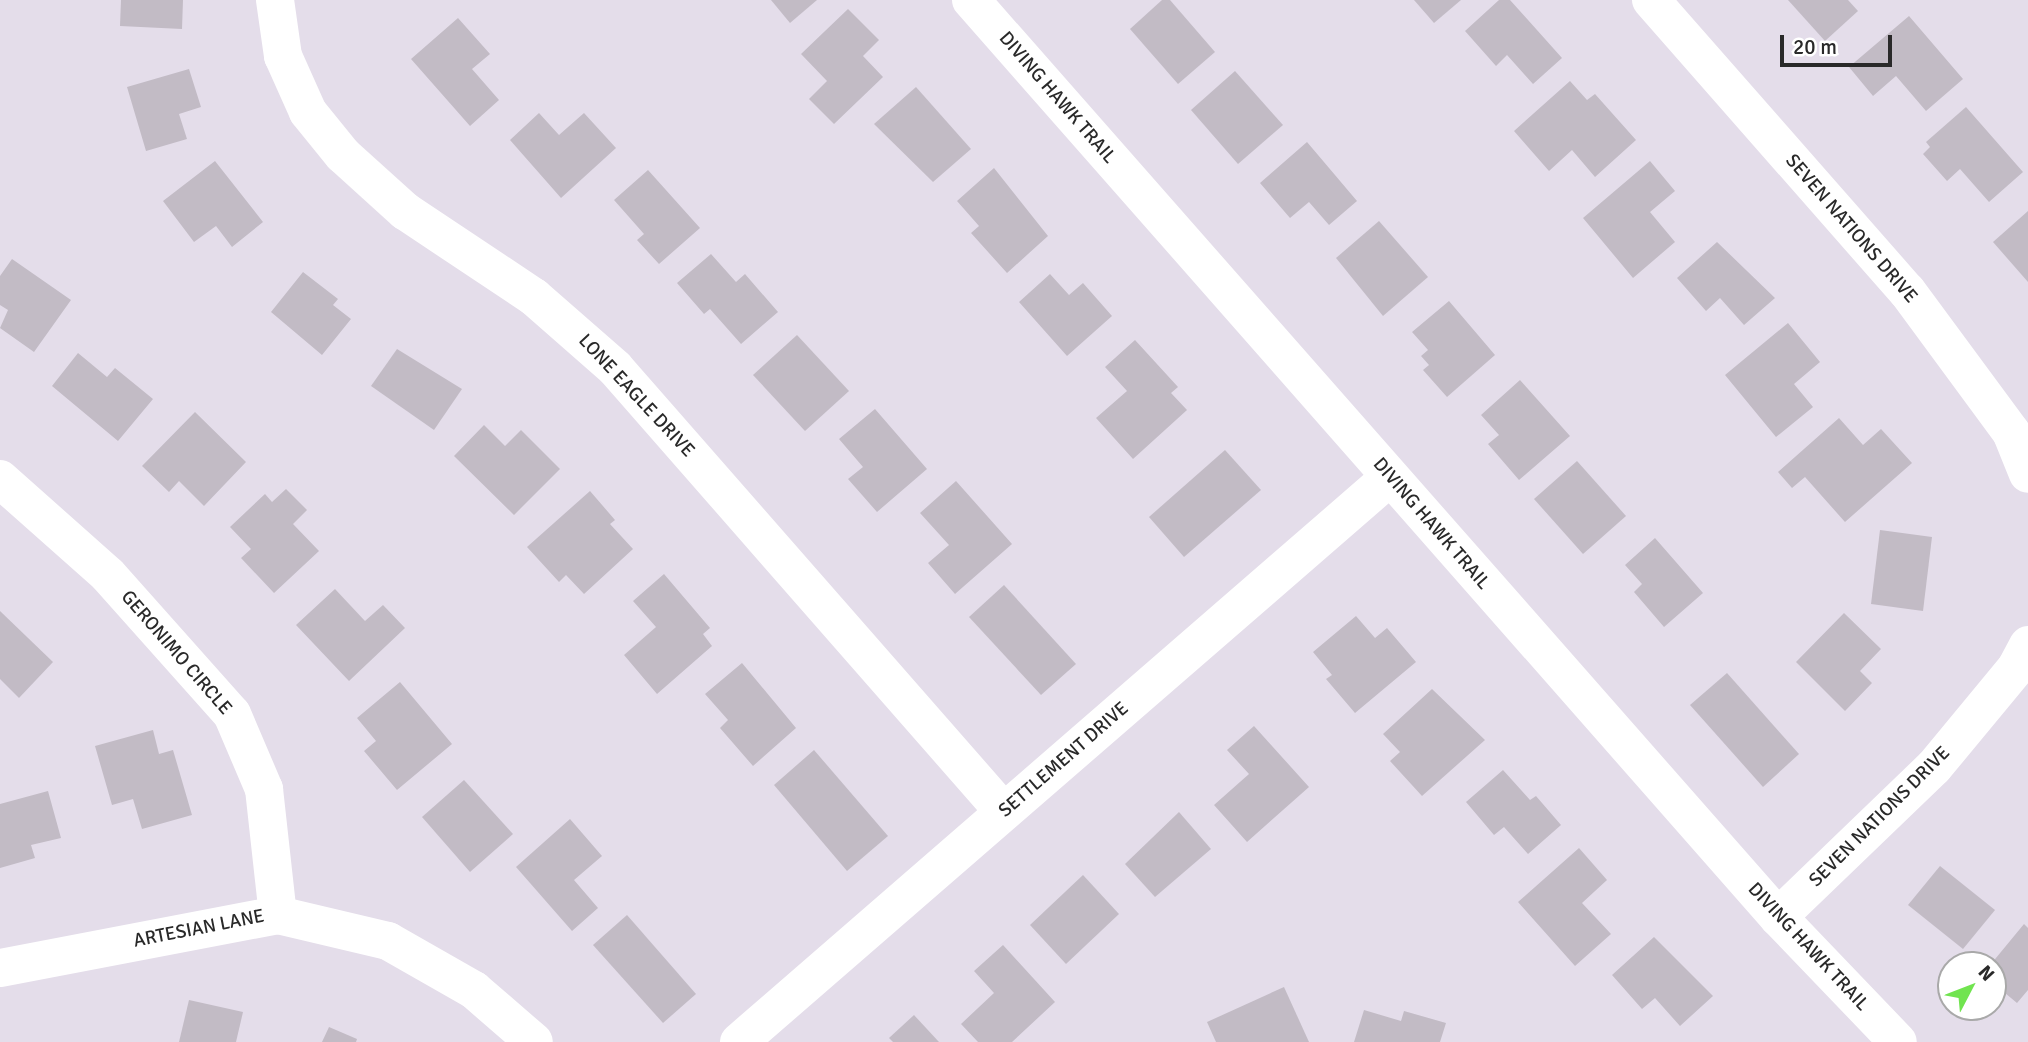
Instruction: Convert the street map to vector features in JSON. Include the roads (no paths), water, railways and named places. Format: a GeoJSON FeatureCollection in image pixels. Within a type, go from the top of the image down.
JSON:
{"type":"FeatureCollection","features":[{"type":"Feature","properties":{"kind":"street","name":"LONE EAGLE DRIVE"},"geometry":{"type":"LineString","coordinates":[[275,0],[288,67],[308,112],[343,155],[405,211],[534,298],[615,368],[1004,812]]}},
{"type":"Feature","properties":{"kind":"street","name":"DIVING HAWK TRAIL"},"geometry":{"type":"LineString","coordinates":[[971,0],[1778,917],[1898,1042]]}},
{"type":"Feature","properties":{"kind":"street","name":"SEVEN NATIONS DRIVE"},"geometry":{"type":"LineString","coordinates":[[1651,0],[1907,291],[2011,432],[2028,474]]}},
{"type":"Feature","properties":{"kind":"street","name":"SETTLEMENT DRIVE"},"geometry":{"type":"LineString","coordinates":[[739,1042],[1389,478]]}},
{"type":"Feature","properties":{"kind":"street","name":"GERONIMO CIRCLE"},"geometry":{"type":"LineString","coordinates":[[0,480],[108,575],[232,714],[264,789],[278,915]]}},
{"type":"Feature","properties":{"kind":"street","name":"SEVEN NATIONS DRIVE"},"geometry":{"type":"LineString","coordinates":[[1778,917],[1934,768],[2016,668],[2028,645]]}},
{"type":"Feature","properties":{"kind":"street","name":"ARTESIAN LANE"},"geometry":{"type":"LineString","coordinates":[[0,968],[278,915],[388,941],[474,989],[534,1042]]}}]}
